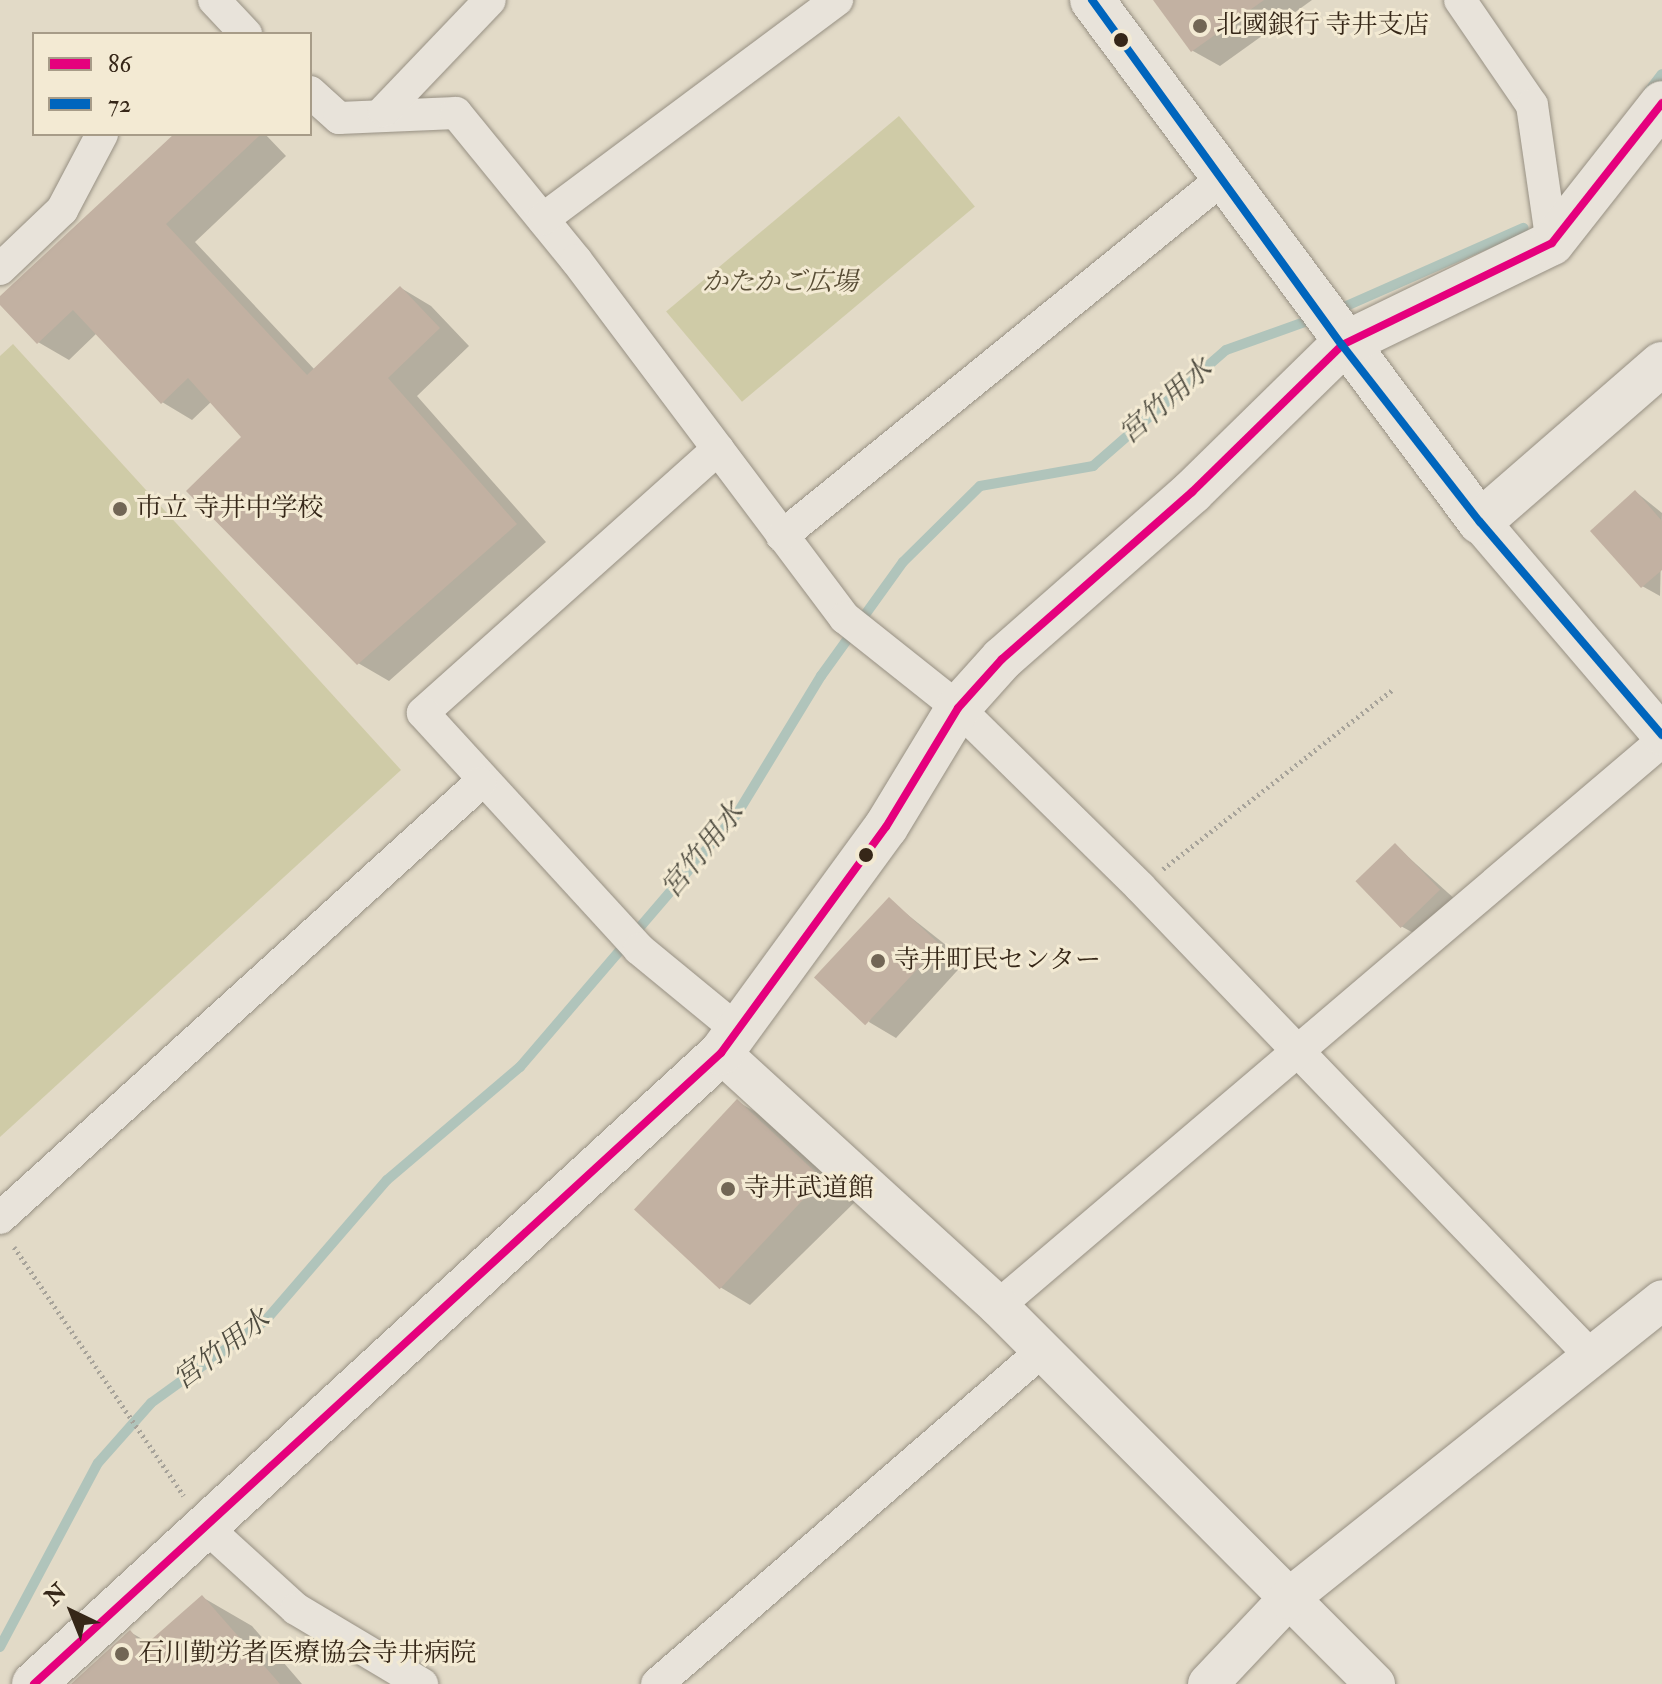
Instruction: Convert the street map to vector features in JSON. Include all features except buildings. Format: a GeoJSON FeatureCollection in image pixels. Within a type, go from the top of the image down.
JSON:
{"type":"FeatureCollection","features":[{"type":"Feature","properties":{"kind":"main road"},"geometry":{"type":"LineString","coordinates":[[1092,0],[1328,325],[1480,522],[1662,364]]}},
{"type":"Feature","properties":{"kind":"main road"},"geometry":{"type":"LineString","coordinates":[[34,1684],[207,1528],[730,1042],[886,827],[958,708],[1328,325],[1552,243],[1662,103]]}},
{"type":"Feature","properties":{"kind":"street"},"geometry":{"type":"LineString","coordinates":[[384,111],[490,0]]}},
{"type":"Feature","properties":{"kind":"street"},"geometry":{"type":"LineString","coordinates":[[543,219],[837,0]]}},
{"type":"Feature","properties":{"kind":"street"},"geometry":{"type":"LineString","coordinates":[[1460,0],[1532,105],[1552,243]]}},
{"type":"Feature","properties":{"kind":"street"},"geometry":{"type":"LineString","coordinates":[[312,94],[339,118],[384,111],[456,113],[543,219],[782,536],[857,627],[958,708],[1140,887],[1294,1055],[1590,1355]]}},
{"type":"Feature","properties":{"kind":"street"},"geometry":{"type":"LineString","coordinates":[[0,269],[62,210],[101,136]]}},
{"type":"Feature","properties":{"kind":"street"},"geometry":{"type":"LineString","coordinates":[[782,536],[1222,179]]}},
{"type":"Feature","properties":{"kind":"street"},"geometry":{"type":"LineString","coordinates":[[718,449],[423,713],[480,783],[616,926],[1375,1684]]}},
{"type":"Feature","properties":{"kind":"street"},"geometry":{"type":"LineString","coordinates":[[998,1306],[1662,738],[1480,522]]}},
{"type":"Feature","properties":{"kind":"street"},"geometry":{"type":"LineString","coordinates":[[4,1228],[480,783]]}},
{"type":"Feature","properties":{"kind":"street"},"geometry":{"type":"LineString","coordinates":[[1208,1684],[1288,1599],[1662,1300]]}},
{"type":"Feature","properties":{"kind":"street"},"geometry":{"type":"LineString","coordinates":[[657,1684],[1041,1352]]}},
{"type":"Feature","properties":{"kind":"street"},"geometry":{"type":"LineString","coordinates":[[207,1528],[296,1609],[422,1684]]}},
{"type":"Feature","properties":{"kind":"path"},"geometry":{"type":"LineString","coordinates":[[1140,887],[1393,689]]}},
{"type":"Feature","properties":{"kind":"path"},"geometry":{"type":"LineString","coordinates":[[4,1228],[116,1405],[207,1528]]}},
{"type":"Feature","properties":{"kind":"green space","name":"かたかご広場"},"geometry":{"type":"Polygon","coordinates":[[[899,116],[975,206],[742,402],[666,311],[899,116]]]}},
{"type":"Feature","properties":{"kind":"green space"},"geometry":{"type":"Polygon","coordinates":[[[13,344],[401,770],[0,1137],[0,356],[13,344]]]}},
{"type":"Feature","properties":{"kind":"waterway","name":"宮竹用水"},"geometry":{"type":"LineString","coordinates":[[1649,91],[1662,74]]}},
{"type":"Feature","properties":{"kind":"waterway","name":"宮竹用水"},"geometry":{"type":"LineString","coordinates":[[1335,311],[1523,228]]}},
{"type":"Feature","properties":{"kind":"waterway","name":"宮竹用水"},"geometry":{"type":"LineString","coordinates":[[0,1647],[98,1463],[151,1403],[266,1320],[387,1180],[520,1067],[737,814],[821,676],[903,562],[980,486],[1093,466],[1226,350],[1316,318]]}},
{"type":"Feature","properties":{"kind":"transit line","name":"72"},"geometry":{"type":"LineString","coordinates":[[1092,0],[1342,345],[1480,522],[1662,735]]}},
{"type":"Feature","properties":{"kind":"transit line","name":"86"},"geometry":{"type":"LineString","coordinates":[[34,1684],[721,1053],[886,827],[958,708],[1002,659],[1192,492],[1342,345],[1552,243],[1662,103]]}},
{"type":"Feature","properties":{"kind":"place","name":"北國銀行 寺井支店"},"geometry":{"type":"Point","coordinates":[1200,26]}},
{"type":"Feature","properties":{"kind":"place","name":"市立 寺井中学校"},"geometry":{"type":"Point","coordinates":[120,509]}},
{"type":"Feature","properties":{"kind":"place","name":"寺井町民センター"},"geometry":{"type":"Point","coordinates":[878,961]}},
{"type":"Feature","properties":{"kind":"place","name":"寺井武道館"},"geometry":{"type":"Point","coordinates":[728,1189]}},
{"type":"Feature","properties":{"kind":"place","name":"石川勤労者医療協会寺井病院"},"geometry":{"type":"Point","coordinates":[122,1654]}}]}
